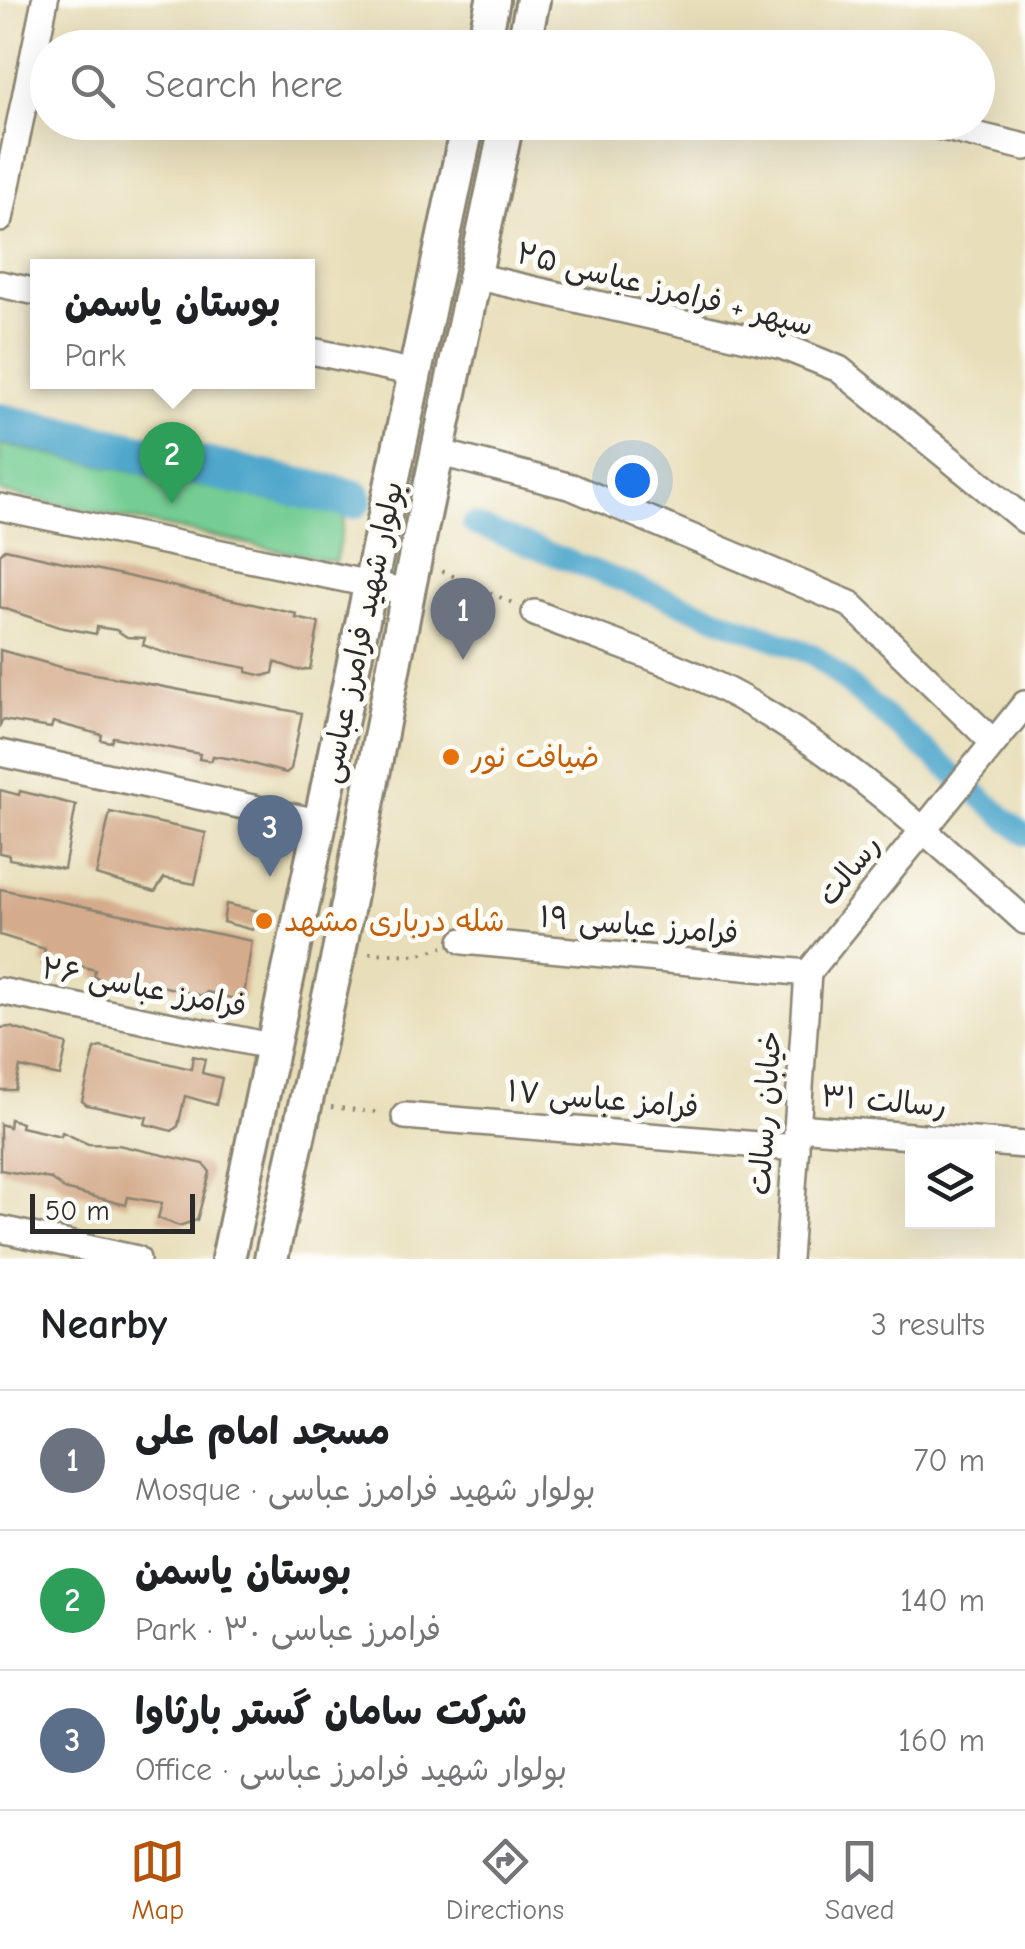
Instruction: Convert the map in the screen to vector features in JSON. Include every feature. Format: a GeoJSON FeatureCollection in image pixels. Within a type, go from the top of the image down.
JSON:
{"type":"FeatureCollection","features":[{"type":"Feature","properties":{"kind":"main road"},"geometry":{"type":"LineString","coordinates":[[487,30],[493,0]]}},
{"type":"Feature","properties":{"kind":"main road","name":"بولوار شهید فرامرز عباسی"},"geometry":{"type":"LineString","coordinates":[[228,1259],[464,140]]}},
{"type":"Feature","properties":{"kind":"main road","name":"بولوار شهید فرامرز عباسی"},"geometry":{"type":"LineString","coordinates":[[271,1259],[339,952],[408,592],[503,140]]}},
{"type":"Feature","properties":{"kind":"street"},"geometry":{"type":"LineString","coordinates":[[43,30],[45,0]]}},
{"type":"Feature","properties":{"kind":"street"},"geometry":{"type":"LineString","coordinates":[[0,219],[30,95]]}},
{"type":"Feature","properties":{"kind":"street"},"geometry":{"type":"LineString","coordinates":[[995,140],[1025,147]]}},
{"type":"Feature","properties":{"kind":"street","name":"سپهر + فرامرز عباسی ۲۵"},"geometry":{"type":"LineString","coordinates":[[474,276],[782,346],[839,368],[1025,520]]}},
{"type":"Feature","properties":{"kind":"street"},"geometry":{"type":"LineString","coordinates":[[0,284],[30,290]]}},
{"type":"Feature","properties":{"kind":"street"},"geometry":{"type":"LineString","coordinates":[[315,352],[415,373]]}},
{"type":"Feature","properties":{"kind":"street"},"geometry":{"type":"LineString","coordinates":[[437,452],[572,487],[850,604],[993,742],[1025,704]]}},
{"type":"Feature","properties":{"kind":"street"},"geometry":{"type":"LineString","coordinates":[[0,507],[408,592]]}},
{"type":"Feature","properties":{"kind":"street"},"geometry":{"type":"LineString","coordinates":[[536,613],[735,694],[796,731],[933,819],[1025,922]]}},
{"type":"Feature","properties":{"kind":"street","name":"رسالت"},"geometry":{"type":"LineString","coordinates":[[808,972],[993,742]]}},
{"type":"Feature","properties":{"kind":"street"},"geometry":{"type":"LineString","coordinates":[[0,753],[322,823]]}},
{"type":"Feature","properties":{"kind":"street","name":"فرامرز عباسی ۱۹"},"geometry":{"type":"LineString","coordinates":[[464,941],[808,972]]}},
{"type":"Feature","properties":{"kind":"street","name":"خیابان رسالت"},"geometry":{"type":"LineString","coordinates":[[788,1259],[808,972]]}},
{"type":"Feature","properties":{"kind":"street","name":"فرامرز عباسی ۲۶"},"geometry":{"type":"LineString","coordinates":[[0,991],[275,1046]]}},
{"type":"Feature","properties":{"kind":"street","name":"فرامز عباسی ۱۷"},"geometry":{"type":"LineString","coordinates":[[404,1116],[796,1137]]}},
{"type":"Feature","properties":{"kind":"street","name":"رسالت ۳۱"},"geometry":{"type":"LineString","coordinates":[[796,1137],[1025,1145]]}},
{"type":"Feature","properties":{"kind":"street"},"geometry":{"type":"LineString","coordinates":[[0,1230],[137,1259]]}},
{"type":"Feature","properties":{"kind":"path"},"geometry":{"type":"LineString","coordinates":[[415,558],[536,613]]}},
{"type":"Feature","properties":{"kind":"path"},"geometry":{"type":"LineString","coordinates":[[339,952],[417,955],[464,941]]}},
{"type":"Feature","properties":{"kind":"path"},"geometry":{"type":"LineString","coordinates":[[306,1104],[404,1116]]}},
{"type":"Feature","properties":{"kind":"green space"},"geometry":{"type":"Polygon","coordinates":[[[0,444],[345,516],[335,562],[0,492],[0,444]]]}},
{"type":"Feature","properties":{"kind":"building"},"geometry":{"type":"Polygon","coordinates":[[[5,549],[297,614],[296,618],[319,623],[310,669],[297,670],[275,662],[273,673],[264,676],[247,672],[247,668],[162,652],[143,645],[145,638],[127,637],[116,630],[97,627],[96,634],[59,627],[0,607],[0,554],[5,549]]]}},
{"type":"Feature","properties":{"kind":"building"},"geometry":{"type":"Polygon","coordinates":[[[0,650],[64,668],[302,713],[291,769],[286,773],[233,759],[199,759],[200,754],[113,737],[111,742],[101,740],[102,735],[53,722],[51,728],[3,720],[0,725],[0,650]]]}},
{"type":"Feature","properties":{"kind":"building"},"geometry":{"type":"Polygon","coordinates":[[[0,790],[76,805],[64,869],[9,859],[9,855],[0,853],[0,790]]]}},
{"type":"Feature","properties":{"kind":"building"},"geometry":{"type":"Polygon","coordinates":[[[110,812],[206,833],[195,884],[164,878],[155,892],[96,875],[110,812]]]}},
{"type":"Feature","properties":{"kind":"building"},"geometry":{"type":"Polygon","coordinates":[[[0,889],[252,941],[244,996],[239,1000],[207,992],[203,996],[141,981],[139,990],[130,990],[94,977],[95,970],[58,960],[55,966],[42,964],[45,949],[0,935],[0,889]]]}},
{"type":"Feature","properties":{"kind":"building"},"geometry":{"type":"Polygon","coordinates":[[[226,904],[258,911],[253,930],[223,922],[226,904]]]}},
{"type":"Feature","properties":{"kind":"building"},"geometry":{"type":"Polygon","coordinates":[[[10,1027],[67,1044],[60,1076],[20,1067],[15,1090],[0,1090],[0,1028],[10,1027]]]}},
{"type":"Feature","properties":{"kind":"building"},"geometry":{"type":"Polygon","coordinates":[[[95,1049],[191,1069],[193,1056],[205,1059],[202,1073],[222,1078],[216,1105],[185,1096],[178,1126],[172,1131],[145,1124],[147,1117],[87,1105],[82,1101],[95,1049]]]}},
{"type":"Feature","properties":{"kind":"building"},"geometry":{"type":"Polygon","coordinates":[[[10,1119],[22,1123],[21,1127],[61,1136],[62,1132],[88,1144],[118,1145],[204,1164],[210,1172],[197,1220],[179,1226],[158,1218],[162,1203],[128,1197],[126,1205],[64,1189],[51,1179],[0,1170],[0,1124],[9,1127],[10,1119]]]}},
{"type":"Feature","properties":{"kind":"waterway"},"geometry":{"type":"LineString","coordinates":[[0,423],[353,499]]}},
{"type":"Feature","properties":{"kind":"waterway"},"geometry":{"type":"LineString","coordinates":[[473,524],[814,655],[1025,835]]}},
{"type":"Feature","properties":{"kind":"place","name":"بوستان یاسمن"},"geometry":{"type":"Point","coordinates":[172,504]}},
{"type":"Feature","properties":{"kind":"place","name":"مسجد امام علی"},"geometry":{"type":"Point","coordinates":[463,660]}},
{"type":"Feature","properties":{"kind":"place","name":"ضیافت نور"},"geometry":{"type":"Point","coordinates":[451,757]}},
{"type":"Feature","properties":{"kind":"place","name":"شرکت سامان گستر بارثاوا"},"geometry":{"type":"Point","coordinates":[270,877]}},
{"type":"Feature","properties":{"kind":"place","name":"شله درباری مشهد"},"geometry":{"type":"Point","coordinates":[264,921]}}]}
